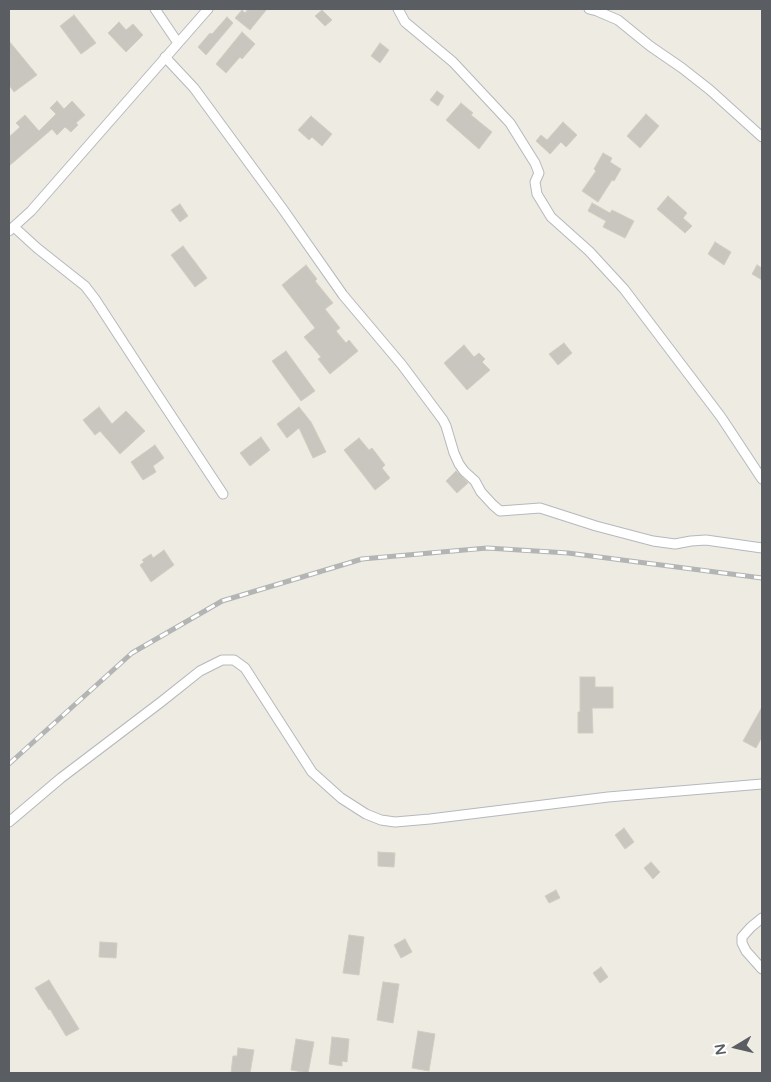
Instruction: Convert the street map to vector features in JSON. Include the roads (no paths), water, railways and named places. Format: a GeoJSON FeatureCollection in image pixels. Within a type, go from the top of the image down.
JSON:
{"type":"FeatureCollection","features":[{"type":"Feature","properties":{"kind":"street"},"geometry":{"type":"LineString","coordinates":[[155,9],[178,43]]}},
{"type":"Feature","properties":{"kind":"street"},"geometry":{"type":"LineString","coordinates":[[208,9],[31,211],[11,229],[85,286],[95,298],[223,494]]}},
{"type":"Feature","properties":{"kind":"street"},"geometry":{"type":"LineString","coordinates":[[398,9],[405,22],[453,62],[510,123],[535,164],[539,174],[535,182],[537,194],[552,217],[589,251],[624,289],[721,417],[762,479]]}},
{"type":"Feature","properties":{"kind":"street"},"geometry":{"type":"LineString","coordinates":[[589,9],[618,20],[710,90],[762,137]]}},
{"type":"Feature","properties":{"kind":"street"},"geometry":{"type":"LineString","coordinates":[[165,57],[194,88],[343,294],[402,365],[437,412],[446,426],[459,464],[476,481],[480,492],[500,511],[540,508],[652,541],[675,544],[706,540],[762,548]]}},
{"type":"Feature","properties":{"kind":"street"},"geometry":{"type":"LineString","coordinates":[[9,822],[61,778],[200,671],[222,660],[234,660],[245,668],[312,772],[341,798],[366,814],[382,820],[395,822],[430,819],[608,797],[762,784]]}},
{"type":"Feature","properties":{"kind":"street"},"geometry":{"type":"LineString","coordinates":[[762,918],[742,937],[742,943],[746,951],[762,969]]}},
{"type":"Feature","properties":{"kind":"railway"},"geometry":{"type":"LineString","coordinates":[[9,764],[132,653],[222,601],[362,559],[487,548],[568,553],[762,578]]}}]}
